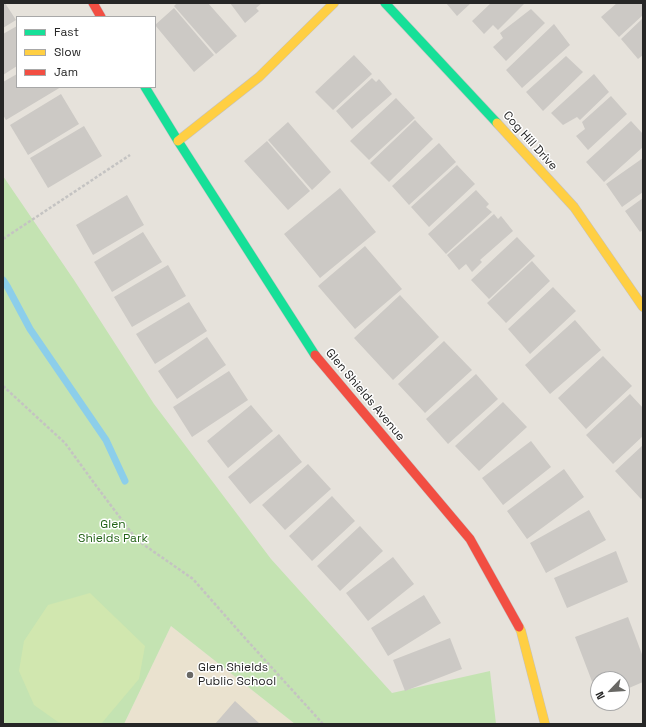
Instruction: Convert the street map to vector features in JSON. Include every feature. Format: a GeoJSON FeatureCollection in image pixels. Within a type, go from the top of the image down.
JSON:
{"type":"FeatureCollection","features":[{"type":"Feature","properties":{"kind":"street"},"geometry":{"type":"LineString","coordinates":[[93,3],[100,16]]}},
{"type":"Feature","properties":{"kind":"street"},"geometry":{"type":"LineString","coordinates":[[178,141],[259,77],[334,3]]}},
{"type":"Feature","properties":{"kind":"street","name":"Cog Hill Drive"},"geometry":{"type":"LineString","coordinates":[[385,3],[488,112],[574,208],[643,307]]}},
{"type":"Feature","properties":{"kind":"street","name":"Glen Shields Avenue"},"geometry":{"type":"LineString","coordinates":[[146,88],[315,355],[470,539],[521,631],[545,724]]}},
{"type":"Feature","properties":{"kind":"path"},"geometry":{"type":"LineString","coordinates":[[3,238],[130,155]]}},
{"type":"Feature","properties":{"kind":"path"},"geometry":{"type":"LineString","coordinates":[[3,386],[65,443],[137,540],[194,579],[323,724]]}},
{"type":"Feature","properties":{"kind":"shaded area","name":"Glen Shields Public School"},"geometry":{"type":"Polygon","coordinates":[[[171,626],[295,724],[124,724],[171,626]]]}},
{"type":"Feature","properties":{"kind":"green space","name":"Glen Shields Park"},"geometry":{"type":"Polygon","coordinates":[[[3,176],[74,280],[154,404],[271,559],[392,693],[490,671],[496,724],[295,724],[171,626],[124,724],[3,724],[3,176]]]}},
{"type":"Feature","properties":{"kind":"green space"},"geometry":{"type":"Polygon","coordinates":[[[90,593],[145,646],[139,679],[101,724],[69,724],[58,722],[34,705],[19,671],[24,641],[48,605],[90,593]]]}},
{"type":"Feature","properties":{"kind":"building"},"geometry":{"type":"Polygon","coordinates":[[[3,3],[5,3],[16,20],[3,28],[3,3]]]}},
{"type":"Feature","properties":{"kind":"building"},"geometry":{"type":"Polygon","coordinates":[[[177,3],[208,3],[237,36],[216,54],[174,6],[177,3]]]}},
{"type":"Feature","properties":{"kind":"building"},"geometry":{"type":"Polygon","coordinates":[[[230,3],[262,3],[256,8],[259,11],[245,23],[230,3]]]}},
{"type":"Feature","properties":{"kind":"building"},"geometry":{"type":"Polygon","coordinates":[[[446,3],[471,3],[457,16],[446,3]]]}},
{"type":"Feature","properties":{"kind":"building"},"geometry":{"type":"Polygon","coordinates":[[[491,3],[525,3],[498,30],[493,25],[484,34],[472,21],[491,3]]]}},
{"type":"Feature","properties":{"kind":"building"},"geometry":{"type":"Polygon","coordinates":[[[617,3],[643,3],[643,15],[619,37],[601,17],[617,3]]]}},
{"type":"Feature","properties":{"kind":"building"},"geometry":{"type":"Polygon","coordinates":[[[174,8],[214,55],[194,72],[156,26],[156,24],[174,8]]]}},
{"type":"Feature","properties":{"kind":"building"},"geometry":{"type":"Polygon","coordinates":[[[531,9],[545,23],[506,61],[493,47],[503,38],[500,33],[531,9]]]}},
{"type":"Feature","properties":{"kind":"building"},"geometry":{"type":"Polygon","coordinates":[[[643,18],[643,55],[638,59],[621,39],[643,18]]]}},
{"type":"Feature","properties":{"kind":"building"},"geometry":{"type":"Polygon","coordinates":[[[554,24],[570,45],[522,88],[506,70],[554,24]]]}},
{"type":"Feature","properties":{"kind":"building"},"geometry":{"type":"Polygon","coordinates":[[[16,27],[16,67],[3,75],[3,34],[16,27]]]}},
{"type":"Feature","properties":{"kind":"building"},"geometry":{"type":"Polygon","coordinates":[[[354,55],[372,74],[333,110],[315,92],[354,55]]]}},
{"type":"Feature","properties":{"kind":"building"},"geometry":{"type":"Polygon","coordinates":[[[566,56],[583,72],[543,111],[526,92],[566,56]]]}},
{"type":"Feature","properties":{"kind":"building"},"geometry":{"type":"Polygon","coordinates":[[[594,74],[609,92],[580,120],[577,117],[563,125],[551,113],[594,74]]]}},
{"type":"Feature","properties":{"kind":"building"},"geometry":{"type":"Polygon","coordinates":[[[16,75],[16,88],[59,88],[6,120],[3,115],[3,82],[16,75]]]}},
{"type":"Feature","properties":{"kind":"building"},"geometry":{"type":"Polygon","coordinates":[[[372,78],[376,82],[379,79],[392,94],[352,129],[336,111],[372,78]]]}},
{"type":"Feature","properties":{"kind":"building"},"geometry":{"type":"Polygon","coordinates":[[[61,94],[79,124],[28,155],[10,125],[61,94]]]}},
{"type":"Feature","properties":{"kind":"building"},"geometry":{"type":"Polygon","coordinates":[[[611,96],[627,114],[588,150],[576,136],[585,129],[582,122],[611,96]]]}},
{"type":"Feature","properties":{"kind":"building"},"geometry":{"type":"Polygon","coordinates":[[[396,98],[415,118],[369,160],[350,141],[396,98]]]}},
{"type":"Feature","properties":{"kind":"building"},"geometry":{"type":"Polygon","coordinates":[[[415,120],[433,139],[389,182],[370,163],[415,120]]]}},
{"type":"Feature","properties":{"kind":"building"},"geometry":{"type":"Polygon","coordinates":[[[631,121],[643,134],[643,147],[604,182],[586,162],[631,121]]]}},
{"type":"Feature","properties":{"kind":"building"},"geometry":{"type":"Polygon","coordinates":[[[288,122],[331,172],[312,190],[268,140],[288,122]]]}},
{"type":"Feature","properties":{"kind":"building"},"geometry":{"type":"Polygon","coordinates":[[[84,126],[102,156],[48,188],[30,158],[84,126]]]}},
{"type":"Feature","properties":{"kind":"building"},"geometry":{"type":"Polygon","coordinates":[[[267,141],[310,191],[288,210],[244,161],[267,141]]]}},
{"type":"Feature","properties":{"kind":"building"},"geometry":{"type":"Polygon","coordinates":[[[439,143],[456,162],[409,205],[392,186],[439,143]]]}},
{"type":"Feature","properties":{"kind":"building"},"geometry":{"type":"Polygon","coordinates":[[[643,158],[643,192],[622,207],[606,184],[643,158]]]}},
{"type":"Feature","properties":{"kind":"building"},"geometry":{"type":"Polygon","coordinates":[[[457,165],[475,184],[429,227],[411,207],[457,165]]]}},
{"type":"Feature","properties":{"kind":"building"},"geometry":{"type":"Polygon","coordinates":[[[340,188],[376,232],[320,278],[284,234],[340,188]]]}},
{"type":"Feature","properties":{"kind":"building"},"geometry":{"type":"Polygon","coordinates":[[[476,190],[489,204],[486,207],[492,212],[446,254],[428,234],[476,190]]]}},
{"type":"Feature","properties":{"kind":"building"},"geometry":{"type":"Polygon","coordinates":[[[127,195],[144,225],[93,255],[76,225],[127,195]]]}},
{"type":"Feature","properties":{"kind":"building"},"geometry":{"type":"Polygon","coordinates":[[[643,198],[643,230],[640,232],[625,211],[643,198]]]}},
{"type":"Feature","properties":{"kind":"building"},"geometry":{"type":"Polygon","coordinates":[[[494,214],[498,219],[501,216],[513,231],[480,260],[482,262],[472,272],[466,264],[459,270],[447,255],[494,214]]]}},
{"type":"Feature","properties":{"kind":"building"},"geometry":{"type":"Polygon","coordinates":[[[143,232],[162,262],[112,292],[94,262],[143,232]]]}},
{"type":"Feature","properties":{"kind":"building"},"geometry":{"type":"Polygon","coordinates":[[[517,237],[535,256],[489,299],[471,280],[517,237]]]}},
{"type":"Feature","properties":{"kind":"building"},"geometry":{"type":"Polygon","coordinates":[[[365,246],[402,289],[355,329],[318,286],[365,246]]]}},
{"type":"Feature","properties":{"kind":"building"},"geometry":{"type":"Polygon","coordinates":[[[532,261],[550,281],[506,323],[487,303],[532,261]]]}},
{"type":"Feature","properties":{"kind":"building"},"geometry":{"type":"Polygon","coordinates":[[[168,265],[186,296],[132,327],[114,297],[168,265]]]}},
{"type":"Feature","properties":{"kind":"building"},"geometry":{"type":"Polygon","coordinates":[[[553,287],[576,311],[530,354],[508,329],[553,287]]]}},
{"type":"Feature","properties":{"kind":"building"},"geometry":{"type":"Polygon","coordinates":[[[400,295],[439,337],[393,380],[354,338],[400,295]]]}},
{"type":"Feature","properties":{"kind":"building"},"geometry":{"type":"Polygon","coordinates":[[[189,302],[207,331],[155,364],[136,334],[189,302]]]}},
{"type":"Feature","properties":{"kind":"building"},"geometry":{"type":"Polygon","coordinates":[[[575,320],[601,350],[550,394],[525,365],[575,320]]]}},
{"type":"Feature","properties":{"kind":"building"},"geometry":{"type":"Polygon","coordinates":[[[207,337],[226,365],[177,399],[158,371],[207,337]]]}},
{"type":"Feature","properties":{"kind":"building"},"geometry":{"type":"Polygon","coordinates":[[[444,341],[472,370],[425,413],[398,384],[444,341]]]}},
{"type":"Feature","properties":{"kind":"building"},"geometry":{"type":"Polygon","coordinates":[[[603,356],[632,386],[586,429],[558,398],[603,356]]]}},
{"type":"Feature","properties":{"kind":"building"},"geometry":{"type":"Polygon","coordinates":[[[229,371],[248,400],[192,437],[173,407],[229,371]]]}},
{"type":"Feature","properties":{"kind":"building"},"geometry":{"type":"Polygon","coordinates":[[[476,374],[498,399],[448,444],[426,419],[476,374]]]}},
{"type":"Feature","properties":{"kind":"building"},"geometry":{"type":"Polygon","coordinates":[[[630,394],[643,408],[643,436],[613,464],[586,435],[630,394]]]}},
{"type":"Feature","properties":{"kind":"building"},"geometry":{"type":"Polygon","coordinates":[[[503,402],[527,427],[479,471],[455,446],[503,402]]]}},
{"type":"Feature","properties":{"kind":"building"},"geometry":{"type":"Polygon","coordinates":[[[251,405],[273,431],[228,468],[207,441],[251,405]]]}},
{"type":"Feature","properties":{"kind":"building"},"geometry":{"type":"Polygon","coordinates":[[[279,434],[302,462],[250,504],[228,477],[279,434]]]}},
{"type":"Feature","properties":{"kind":"building"},"geometry":{"type":"Polygon","coordinates":[[[531,441],[551,467],[503,505],[482,478],[531,441]]]}},
{"type":"Feature","properties":{"kind":"building"},"geometry":{"type":"Polygon","coordinates":[[[643,445],[643,497],[641,499],[615,471],[643,445]]]}},
{"type":"Feature","properties":{"kind":"building"},"geometry":{"type":"Polygon","coordinates":[[[308,464],[331,489],[285,530],[262,505],[308,464]]]}},
{"type":"Feature","properties":{"kind":"building"},"geometry":{"type":"Polygon","coordinates":[[[564,469],[584,497],[527,539],[507,511],[564,469]]]}},
{"type":"Feature","properties":{"kind":"building"},"geometry":{"type":"Polygon","coordinates":[[[332,496],[355,521],[312,561],[289,536],[332,496]]]}},
{"type":"Feature","properties":{"kind":"building"},"geometry":{"type":"Polygon","coordinates":[[[589,510],[606,540],[546,573],[530,543],[589,510]]]}},
{"type":"Feature","properties":{"kind":"building"},"geometry":{"type":"Polygon","coordinates":[[[360,526],[383,551],[340,591],[317,566],[360,526]]]}},
{"type":"Feature","properties":{"kind":"building"},"geometry":{"type":"Polygon","coordinates":[[[616,551],[628,582],[567,608],[554,578],[616,551]]]}},
{"type":"Feature","properties":{"kind":"building"},"geometry":{"type":"Polygon","coordinates":[[[393,557],[414,584],[368,621],[346,593],[393,557]]]}},
{"type":"Feature","properties":{"kind":"building"},"geometry":{"type":"Polygon","coordinates":[[[424,595],[441,623],[388,656],[371,628],[424,595]]]}},
{"type":"Feature","properties":{"kind":"building"},"geometry":{"type":"Polygon","coordinates":[[[628,617],[643,657],[643,682],[630,688],[630,671],[590,671],[590,676],[575,637],[628,617]]]}},
{"type":"Feature","properties":{"kind":"building"},"geometry":{"type":"Polygon","coordinates":[[[450,638],[462,669],[405,691],[393,660],[450,638]]]}},
{"type":"Feature","properties":{"kind":"building"},"geometry":{"type":"Polygon","coordinates":[[[235,701],[260,724],[215,724],[235,701]]]}},
{"type":"Feature","properties":{"kind":"waterway"},"geometry":{"type":"LineString","coordinates":[[3,280],[30,329],[106,440],[125,481]]}},
{"type":"Feature","properties":{"kind":"traffic: fast"},"geometry":{"type":"LineString","coordinates":[[385,3],[497,123]]}},
{"type":"Feature","properties":{"kind":"traffic: fast"},"geometry":{"type":"LineString","coordinates":[[146,88],[315,355]]}},
{"type":"Feature","properties":{"kind":"traffic: slow"},"geometry":{"type":"LineString","coordinates":[[178,141],[259,77],[334,3]]}},
{"type":"Feature","properties":{"kind":"traffic: slow"},"geometry":{"type":"LineString","coordinates":[[497,123],[574,207],[643,307]]}},
{"type":"Feature","properties":{"kind":"traffic: slow"},"geometry":{"type":"LineString","coordinates":[[519,627],[545,724]]}},
{"type":"Feature","properties":{"kind":"traffic: jam"},"geometry":{"type":"LineString","coordinates":[[93,3],[100,16]]}},
{"type":"Feature","properties":{"kind":"traffic: jam"},"geometry":{"type":"LineString","coordinates":[[315,355],[470,539],[519,627]]}},
{"type":"Feature","properties":{"kind":"place","name":"Glen Shields Public School"},"geometry":{"type":"Point","coordinates":[190,675]}}]}
